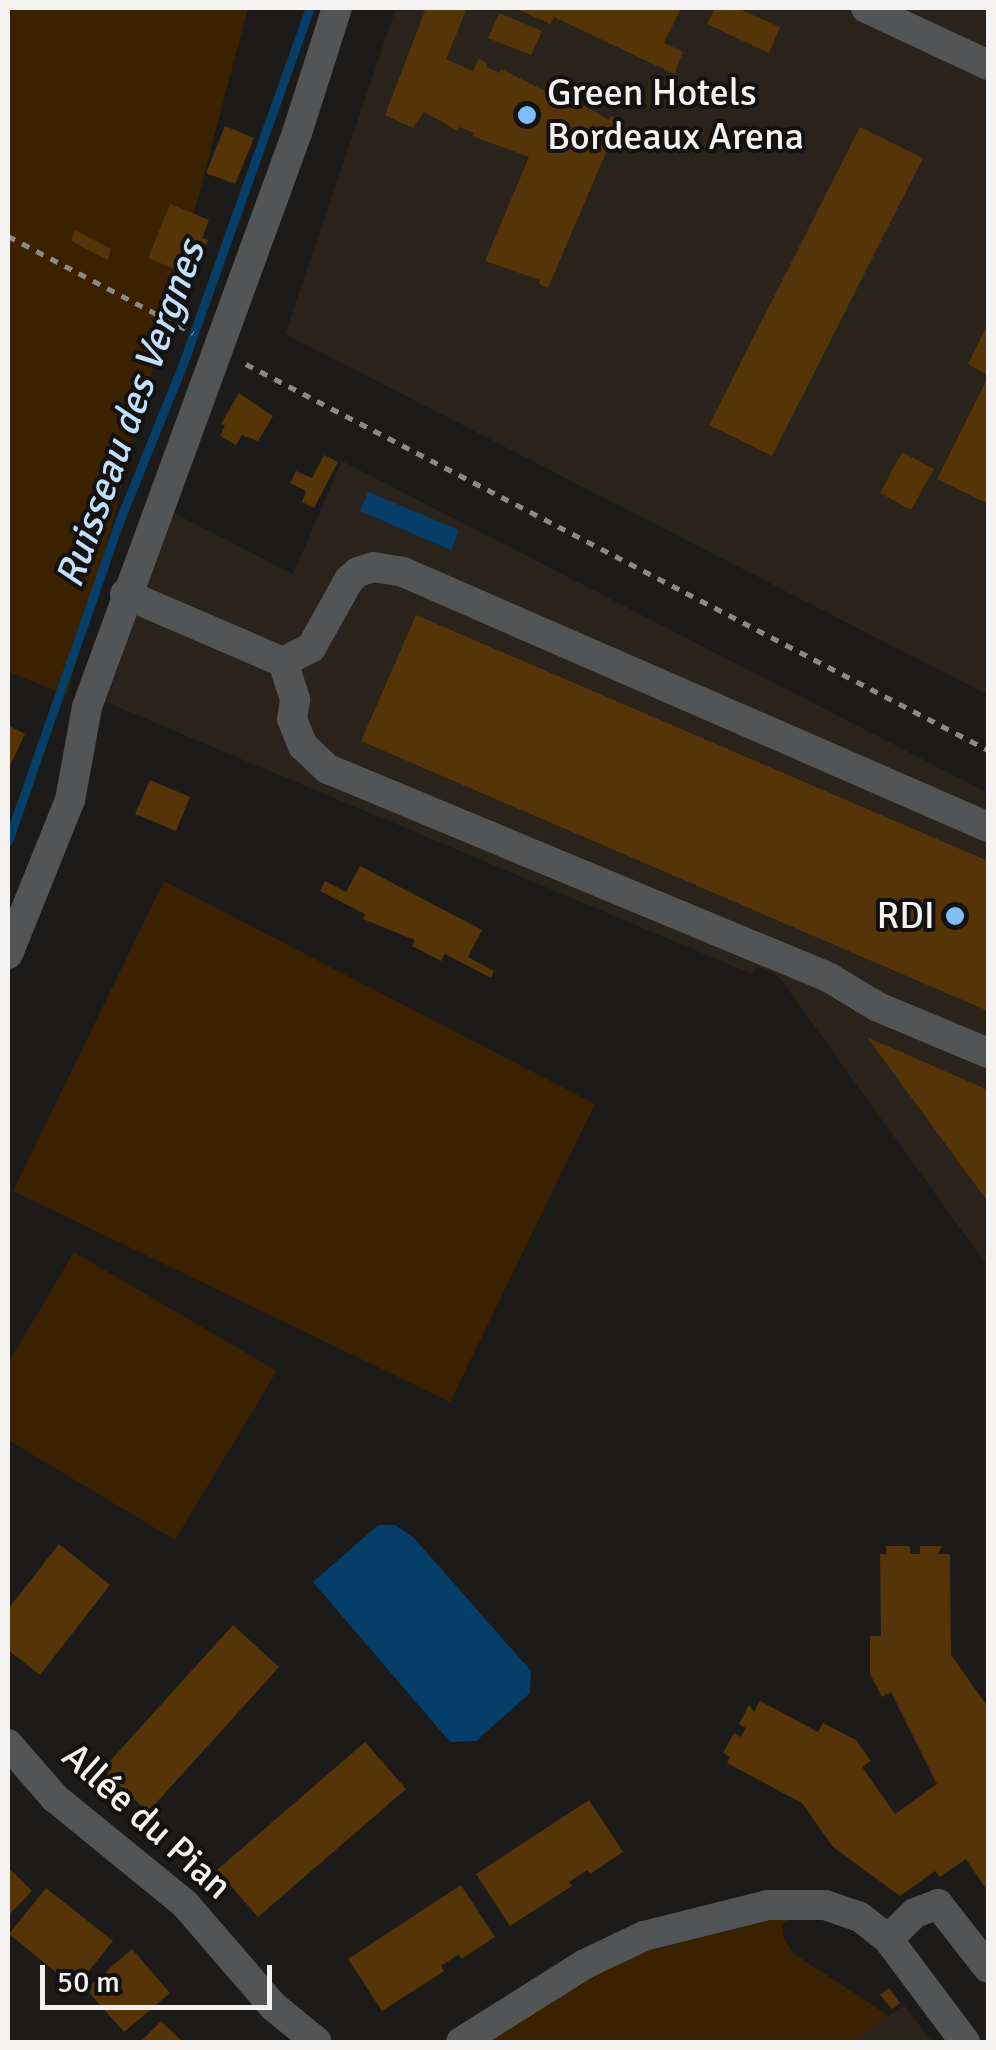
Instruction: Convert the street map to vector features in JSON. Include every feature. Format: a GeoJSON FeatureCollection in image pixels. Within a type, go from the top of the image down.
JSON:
{"type":"FeatureCollection","features":[{"type":"Feature","properties":{"kind":"street"},"geometry":{"type":"LineString","coordinates":[[8,954],[70,800],[87,707],[125,594],[297,133],[337,8]]}},
{"type":"Feature","properties":{"kind":"street"},"geometry":{"type":"LineString","coordinates":[[866,8],[988,65]]}},
{"type":"Feature","properties":{"kind":"street"},"geometry":{"type":"LineString","coordinates":[[283,662],[311,648],[349,580],[358,572],[373,567],[402,572],[988,828]]}},
{"type":"Feature","properties":{"kind":"street"},"geometry":{"type":"LineString","coordinates":[[125,594],[283,662],[295,700],[292,719],[313,758],[328,768],[828,977],[878,1007],[988,1053]]}},
{"type":"Feature","properties":{"kind":"street","name":"Allée du Pian"},"geometry":{"type":"LineString","coordinates":[[8,1744],[55,1798],[185,1904],[274,2007],[317,2042]]}},
{"type":"Feature","properties":{"kind":"street"},"geometry":{"type":"LineString","coordinates":[[888,1939],[916,1913],[938,1904],[988,1968]]}},
{"type":"Feature","properties":{"kind":"street"},"geometry":{"type":"LineString","coordinates":[[460,2042],[585,1964],[644,1936],[710,1916],[768,1905],[825,1905],[860,1918],[888,1939],[965,2042]]}},
{"type":"Feature","properties":{"kind":"path"},"geometry":{"type":"LineString","coordinates":[[8,236],[178,325]]}},
{"type":"Feature","properties":{"kind":"path"},"geometry":{"type":"LineString","coordinates":[[217,345],[232,357],[988,750]]}},
{"type":"Feature","properties":{"kind":"shaded area"},"geometry":{"type":"Polygon","coordinates":[[[8,8],[248,8],[67,695],[8,672],[8,8]]]}},
{"type":"Feature","properties":{"kind":"shaded area"},"geometry":{"type":"Polygon","coordinates":[[[396,8],[988,8],[988,695],[285,334],[396,8]]]}},
{"type":"Feature","properties":{"kind":"shaded area"},"geometry":{"type":"Polygon","coordinates":[[[342,461],[988,793],[988,1267],[779,977],[758,966],[752,974],[106,702],[172,512],[293,574],[342,461]]]}},
{"type":"Feature","properties":{"kind":"shaded area"},"geometry":{"type":"Polygon","coordinates":[[[164,881],[595,1104],[450,1402],[13,1191],[164,881]]]}},
{"type":"Feature","properties":{"kind":"shaded area"},"geometry":{"type":"Polygon","coordinates":[[[74,1252],[277,1371],[175,1540],[8,1440],[8,1363],[74,1252]]]}},
{"type":"Feature","properties":{"kind":"shaded area"},"geometry":{"type":"Polygon","coordinates":[[[809,1909],[782,1924],[784,1939],[793,1953],[889,2016],[857,2039],[859,2042],[480,2042],[607,1961],[809,1909]]]}},
{"type":"Feature","properties":{"kind":"shaded area"},"geometry":{"type":"Polygon","coordinates":[[[904,2005],[932,2042],[856,2039],[904,2005]]]}},
{"type":"Feature","properties":{"kind":"water"},"geometry":{"type":"Polygon","coordinates":[[[368,492],[459,530],[451,550],[360,511],[368,492]]]}},
{"type":"Feature","properties":{"kind":"water"},"geometry":{"type":"Polygon","coordinates":[[[378,1525],[395,1525],[414,1538],[531,1671],[530,1693],[476,1741],[450,1742],[313,1582],[378,1525]]]}},
{"type":"Feature","properties":{"kind":"building"},"geometry":{"type":"Polygon","coordinates":[[[426,8],[467,8],[446,59],[473,71],[478,59],[487,63],[486,67],[500,73],[501,69],[555,96],[557,93],[578,107],[580,103],[609,120],[611,116],[620,120],[548,288],[539,284],[540,280],[485,261],[529,157],[472,136],[474,133],[460,127],[458,131],[424,112],[413,128],[385,115],[426,8]]]}},
{"type":"Feature","properties":{"kind":"building"},"geometry":{"type":"Polygon","coordinates":[[[515,8],[681,8],[664,43],[683,52],[674,74],[554,17],[550,24],[515,8]]]}},
{"type":"Feature","properties":{"kind":"building"},"geometry":{"type":"Polygon","coordinates":[[[715,8],[737,8],[780,27],[769,53],[707,24],[715,8]]]}},
{"type":"Feature","properties":{"kind":"building"},"geometry":{"type":"Polygon","coordinates":[[[499,13],[542,31],[531,55],[488,38],[499,13]]]}},
{"type":"Feature","properties":{"kind":"building"},"geometry":{"type":"Polygon","coordinates":[[[225,126],[254,138],[235,184],[206,173],[225,126]]]}},
{"type":"Feature","properties":{"kind":"building"},"geometry":{"type":"Polygon","coordinates":[[[860,127],[923,158],[772,456],[709,425],[860,127]]]}},
{"type":"Feature","properties":{"kind":"building"},"geometry":{"type":"Polygon","coordinates":[[[170,204],[209,220],[202,238],[208,240],[193,277],[148,258],[170,204]]]}},
{"type":"Feature","properties":{"kind":"building"},"geometry":{"type":"Polygon","coordinates":[[[75,230],[111,249],[108,260],[71,241],[75,230]]]}},
{"type":"Feature","properties":{"kind":"building"},"geometry":{"type":"Polygon","coordinates":[[[988,323],[988,375],[968,364],[988,323]]]}},
{"type":"Feature","properties":{"kind":"building"},"geometry":{"type":"Polygon","coordinates":[[[988,377],[988,504],[937,479],[988,377]]]}},
{"type":"Feature","properties":{"kind":"building"},"geometry":{"type":"Polygon","coordinates":[[[239,393],[273,416],[258,441],[242,435],[236,445],[220,436],[225,426],[221,424],[239,393]]]}},
{"type":"Feature","properties":{"kind":"building"},"geometry":{"type":"Polygon","coordinates":[[[902,452],[934,469],[911,510],[880,493],[902,452]]]}},
{"type":"Feature","properties":{"kind":"building"},"geometry":{"type":"Polygon","coordinates":[[[324,455],[338,462],[314,508],[302,502],[306,491],[290,483],[296,471],[312,478],[324,455]]]}},
{"type":"Feature","properties":{"kind":"building"},"geometry":{"type":"Polygon","coordinates":[[[416,615],[988,861],[988,1011],[361,741],[416,615]]]}},
{"type":"Feature","properties":{"kind":"building"},"geometry":{"type":"Polygon","coordinates":[[[8,725],[25,734],[8,770],[8,725]]]}},
{"type":"Feature","properties":{"kind":"building"},"geometry":{"type":"Polygon","coordinates":[[[150,780],[190,797],[176,831],[135,814],[150,780]]]}},
{"type":"Feature","properties":{"kind":"building"},"geometry":{"type":"Polygon","coordinates":[[[360,866],[482,930],[468,957],[494,971],[491,978],[445,954],[441,961],[412,946],[415,940],[363,919],[365,914],[320,891],[325,881],[346,892],[360,866]]]}},
{"type":"Feature","properties":{"kind":"building"},"geometry":{"type":"Polygon","coordinates":[[[867,1037],[988,1090],[988,1202],[867,1037]]]}},
{"type":"Feature","properties":{"kind":"building"},"geometry":{"type":"Polygon","coordinates":[[[59,1544],[110,1585],[40,1675],[8,1650],[8,1609],[59,1544]]]}},
{"type":"Feature","properties":{"kind":"building"},"geometry":{"type":"Polygon","coordinates":[[[886,1546],[910,1546],[910,1554],[920,1554],[920,1546],[942,1546],[938,1554],[950,1554],[951,1655],[988,1707],[988,1892],[966,1859],[940,1877],[935,1871],[900,1896],[833,1847],[802,1803],[727,1763],[730,1757],[723,1753],[734,1733],[741,1737],[746,1728],[739,1724],[749,1705],[754,1712],[760,1701],[818,1732],[823,1723],[856,1740],[871,1761],[862,1767],[895,1814],[937,1784],[891,1692],[882,1697],[870,1674],[870,1636],[881,1636],[880,1554],[886,1554],[886,1546]]]}},
{"type":"Feature","properties":{"kind":"building"},"geometry":{"type":"Polygon","coordinates":[[[233,1625],[279,1667],[148,1812],[102,1770],[233,1625]]]}},
{"type":"Feature","properties":{"kind":"building"},"geometry":{"type":"Polygon","coordinates":[[[365,1742],[406,1789],[258,1917],[217,1870],[365,1742]]]}},
{"type":"Feature","properties":{"kind":"building"},"geometry":{"type":"Polygon","coordinates":[[[589,1800],[623,1852],[590,1874],[587,1870],[569,1882],[572,1886],[510,1926],[476,1874],[589,1800]]]}},
{"type":"Feature","properties":{"kind":"building"},"geometry":{"type":"Polygon","coordinates":[[[8,1867],[32,1891],[8,1916],[8,1867]]]}},
{"type":"Feature","properties":{"kind":"building"},"geometry":{"type":"Polygon","coordinates":[[[461,1885],[495,1937],[461,1959],[459,1954],[441,1966],[444,1971],[382,2011],[348,1959],[461,1885]]]}},
{"type":"Feature","properties":{"kind":"building"},"geometry":{"type":"Polygon","coordinates":[[[46,1888],[113,1941],[75,1988],[9,1934],[46,1888]]]}},
{"type":"Feature","properties":{"kind":"building"},"geometry":{"type":"Polygon","coordinates":[[[132,1949],[170,1993],[124,2032],[86,1989],[132,1949]]]}},
{"type":"Feature","properties":{"kind":"building"},"geometry":{"type":"Polygon","coordinates":[[[889,1988],[900,2003],[892,2009],[880,1995],[889,1988]]]}},
{"type":"Feature","properties":{"kind":"building"},"geometry":{"type":"Polygon","coordinates":[[[161,2021],[169,2029],[183,2042],[140,2042],[161,2021]]]}},
{"type":"Feature","properties":{"kind":"waterway","name":"Ruisseau des Vergnes"},"geometry":{"type":"LineString","coordinates":[[8,841],[119,522],[184,361],[310,8]]}},
{"type":"Feature","properties":{"kind":"place","name":"Green Hotels Bordeaux Arena"},"geometry":{"type":"Point","coordinates":[527,115]}},
{"type":"Feature","properties":{"kind":"place","name":"RDI"},"geometry":{"type":"Point","coordinates":[955,916]}}]}
